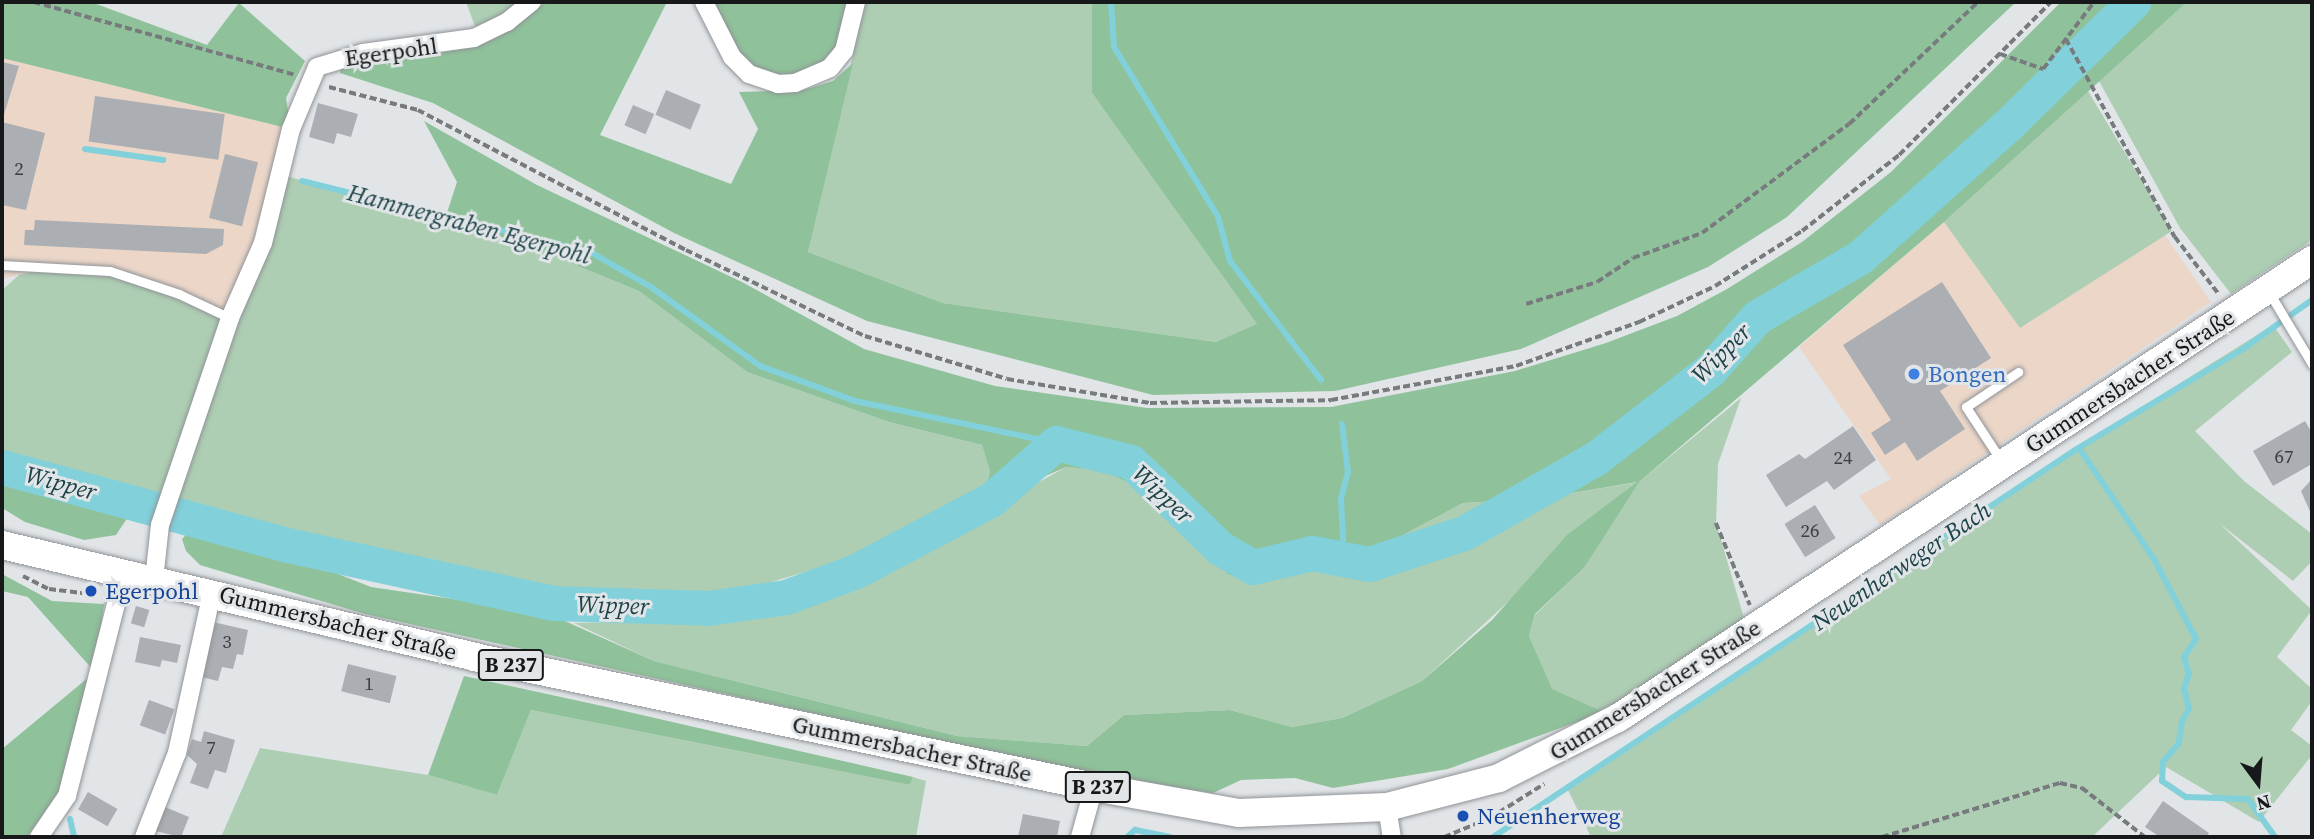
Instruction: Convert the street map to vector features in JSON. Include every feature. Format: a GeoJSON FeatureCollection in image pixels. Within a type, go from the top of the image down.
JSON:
{"type":"FeatureCollection","features":[{"type":"Feature","properties":{"kind":"main road","name":"Gummersbacher Straße"},"geometry":{"type":"LineString","coordinates":[[2,545],[212,592],[474,657],[1094,787],[1239,813],[1387,807],[1464,790],[1546,757],[1618,718],[2234,314],[2274,299],[2312,260]]}},
{"type":"Feature","properties":{"kind":"street","name":"Egerpohl"},"geometry":{"type":"LineString","coordinates":[[154,580],[160,525],[230,318],[263,243],[291,130],[317,67],[333,60],[474,38],[507,22],[532,2]]}},
{"type":"Feature","properties":{"kind":"street"},"geometry":{"type":"LineString","coordinates":[[704,2],[732,57],[748,74],[778,84],[795,83],[830,68],[844,51],[856,2]]}},
{"type":"Feature","properties":{"kind":"street"},"geometry":{"type":"LineString","coordinates":[[39,837],[67,796],[124,573]]}},
{"type":"Feature","properties":{"kind":"street"},"geometry":{"type":"LineString","coordinates":[[144,837],[177,753],[212,592]]}},
{"type":"Feature","properties":{"kind":"street"},"geometry":{"type":"LineString","coordinates":[[1080,837],[1094,787]]}},
{"type":"Feature","properties":{"kind":"street"},"geometry":{"type":"LineString","coordinates":[[1387,807],[1392,837]]}},
{"type":"Feature","properties":{"kind":"lane"},"geometry":{"type":"LineString","coordinates":[[2,265],[110,271],[179,294],[230,318]]}},
{"type":"Feature","properties":{"kind":"lane"},"geometry":{"type":"LineString","coordinates":[[2274,299],[2312,364]]}},
{"type":"Feature","properties":{"kind":"lane"},"geometry":{"type":"LineString","coordinates":[[2003,463],[1966,407],[2018,372]]}},
{"type":"Feature","properties":{"kind":"path"},"geometry":{"type":"LineString","coordinates":[[34,2],[310,82],[418,110],[686,250],[865,335],[1007,379],[1150,403],[1331,400],[1516,366],[1639,322],[1715,286],[1802,231],[1899,155],[2051,2]]}},
{"type":"Feature","properties":{"kind":"path"},"geometry":{"type":"LineString","coordinates":[[1526,304],[1597,282],[1633,258],[1702,233],[1849,124],[1978,2]]}},
{"type":"Feature","properties":{"kind":"path"},"geometry":{"type":"LineString","coordinates":[[2000,54],[2043,69],[2094,2]]}},
{"type":"Feature","properties":{"kind":"path"},"geometry":{"type":"LineString","coordinates":[[2066,38],[2175,237],[2234,314]]}},
{"type":"Feature","properties":{"kind":"path"},"geometry":{"type":"LineString","coordinates":[[1716,523],[1759,625]]}},
{"type":"Feature","properties":{"kind":"path"},"geometry":{"type":"LineString","coordinates":[[1882,837],[2060,783],[2082,788],[2145,837]]}},
{"type":"Feature","properties":{"kind":"shaded area"},"geometry":{"type":"Polygon","coordinates":[[[2,58],[291,129],[230,318],[58,265],[2,279],[2,58]]]}},
{"type":"Feature","properties":{"kind":"shaded area"},"geometry":{"type":"Polygon","coordinates":[[[1944,222],[2020,328],[2165,235],[2211,302],[1880,525],[1859,496],[1891,479],[1799,347],[1944,222]]]}},
{"type":"Feature","properties":{"kind":"green space"},"geometry":{"type":"Polygon","coordinates":[[[2,2],[91,2],[207,45],[239,3],[305,61],[286,98],[291,129],[2,58],[2,2]]]}},
{"type":"Feature","properties":{"kind":"green space"},"geometry":{"type":"Polygon","coordinates":[[[466,2],[520,2],[502,19],[476,29],[466,2]]]}},
{"type":"Feature","properties":{"kind":"green space"},"geometry":{"type":"Polygon","coordinates":[[[545,2],[667,2],[600,135],[731,184],[758,129],[739,92],[804,90],[833,81],[853,63],[808,252],[943,303],[1216,342],[1257,324],[1092,93],[1092,2],[2016,2],[1787,217],[1708,267],[1521,349],[1335,391],[1153,395],[867,321],[674,233],[433,103],[340,73],[341,64],[370,57],[445,52],[482,43],[510,30],[545,2]]]}},
{"type":"Feature","properties":{"kind":"green space"},"geometry":{"type":"Polygon","coordinates":[[[713,2],[847,2],[837,46],[815,69],[793,78],[756,68],[739,58],[713,2]]]}},
{"type":"Feature","properties":{"kind":"green space"},"geometry":{"type":"Polygon","coordinates":[[[865,2],[1092,2],[1092,93],[1258,325],[1216,342],[943,303],[808,252],[865,2]]]}},
{"type":"Feature","properties":{"kind":"green space"},"geometry":{"type":"Polygon","coordinates":[[[2061,2],[2187,2],[1944,222],[1639,482],[1584,568],[1535,614],[1529,636],[1552,689],[1604,712],[1448,769],[1333,788],[1295,778],[1241,780],[1213,793],[1100,777],[365,614],[200,565],[186,551],[182,539],[190,530],[277,550],[371,587],[547,613],[654,661],[957,736],[1087,746],[1124,715],[1230,710],[1292,727],[1342,718],[1422,681],[1492,620],[1567,535],[1637,482],[1537,499],[1463,503],[1347,565],[1229,575],[1136,486],[1100,470],[1066,467],[1041,478],[1017,462],[983,496],[990,472],[982,445],[889,422],[747,372],[639,291],[546,253],[443,225],[457,182],[424,121],[537,185],[742,282],[864,349],[995,386],[1147,408],[1331,407],[1515,371],[1606,343],[1677,316],[1727,289],[1802,242],[1891,172],[2061,2]]]}},
{"type":"Feature","properties":{"kind":"green space"},"geometry":{"type":"Polygon","coordinates":[[[2187,2],[2312,2],[2312,240],[2231,294],[2180,228],[2099,81],[2187,2]]]}},
{"type":"Feature","properties":{"kind":"green space"},"geometry":{"type":"Polygon","coordinates":[[[2088,91],[2172,231],[2020,328],[1944,222],[2088,91]]]}},
{"type":"Feature","properties":{"kind":"green space"},"geometry":{"type":"Polygon","coordinates":[[[280,174],[546,253],[639,291],[747,372],[889,422],[982,445],[990,472],[983,496],[857,556],[762,585],[693,597],[555,587],[167,506],[109,484],[2,464],[2,290],[19,275],[58,265],[110,271],[230,318],[280,174]]]}},
{"type":"Feature","properties":{"kind":"green space"},"geometry":{"type":"Polygon","coordinates":[[[2273,325],[2292,352],[2195,431],[2244,481],[2312,534],[2312,561],[2293,581],[2219,523],[2312,610],[2277,657],[2312,689],[2312,701],[2291,730],[2312,746],[2312,755],[2259,822],[2166,767],[2092,837],[1591,837],[1567,788],[2073,450],[2273,325]]]}},
{"type":"Feature","properties":{"kind":"green space"},"geometry":{"type":"Polygon","coordinates":[[[1741,398],[1718,464],[1716,523],[1744,618],[1604,712],[1551,689],[1529,636],[1535,615],[1584,568],[1637,483],[1422,681],[1342,718],[1292,727],[1230,710],[1124,715],[1087,746],[957,736],[654,661],[574,623],[709,620],[798,602],[875,574],[1066,467],[1100,470],[1136,486],[1230,575],[1347,565],[1463,503],[1537,499],[1639,482],[1741,398]]]}},
{"type":"Feature","properties":{"kind":"green space"},"geometry":{"type":"Polygon","coordinates":[[[2,478],[125,507],[128,517],[116,535],[84,540],[25,522],[2,508],[2,478]]]}},
{"type":"Feature","properties":{"kind":"green space"},"geometry":{"type":"Polygon","coordinates":[[[2,574],[52,601],[104,604],[95,673],[59,794],[27,837],[2,837],[2,749],[95,672],[28,597],[2,591],[2,574]]]}},
{"type":"Feature","properties":{"kind":"green space"},"geometry":{"type":"Polygon","coordinates":[[[464,676],[913,777],[910,785],[531,710],[497,795],[428,775],[464,676]]]}},
{"type":"Feature","properties":{"kind":"green space"},"geometry":{"type":"Polygon","coordinates":[[[531,710],[910,785],[913,777],[926,781],[916,837],[221,837],[260,748],[428,775],[497,795],[531,710]]]}},
{"type":"Feature","properties":{"kind":"building"},"geometry":{"type":"Polygon","coordinates":[[[2,62],[19,66],[2,121],[2,62]]]}},
{"type":"Feature","properties":{"kind":"building"},"geometry":{"type":"Polygon","coordinates":[[[666,90],[701,105],[690,130],[655,115],[666,90]]]}},
{"type":"Feature","properties":{"kind":"building"},"geometry":{"type":"Polygon","coordinates":[[[95,96],[225,114],[218,160],[89,142],[95,96]]]}},
{"type":"Feature","properties":{"kind":"building"},"geometry":{"type":"Polygon","coordinates":[[[318,103],[358,114],[351,137],[337,133],[334,144],[309,137],[318,103]]]}},
{"type":"Feature","properties":{"kind":"building"},"geometry":{"type":"Polygon","coordinates":[[[633,105],[654,114],[646,134],[624,125],[633,105]]]}},
{"type":"Feature","properties":{"kind":"building"},"geometry":{"type":"Polygon","coordinates":[[[2,122],[45,133],[26,210],[2,205],[2,122]]]}},
{"type":"Feature","properties":{"kind":"building"},"geometry":{"type":"Polygon","coordinates":[[[225,154],[258,162],[242,226],[209,218],[225,154]]]}},
{"type":"Feature","properties":{"kind":"building"},"geometry":{"type":"Polygon","coordinates":[[[35,220],[224,229],[223,245],[206,254],[24,245],[25,230],[34,230],[35,220]]]}},
{"type":"Feature","properties":{"kind":"building","name":"Bongen"},"geometry":{"type":"Polygon","coordinates":[[[1942,282],[1991,358],[1940,391],[1965,429],[1917,461],[1905,442],[1885,455],[1871,433],[1891,420],[1843,345],[1942,282]]]}},
{"type":"Feature","properties":{"kind":"building"},"geometry":{"type":"Polygon","coordinates":[[[2305,421],[2312,433],[2312,464],[2273,486],[2253,451],[2305,421]]]}},
{"type":"Feature","properties":{"kind":"building"},"geometry":{"type":"Polygon","coordinates":[[[1853,426],[1876,460],[1834,490],[1827,481],[1786,507],[1766,475],[1799,454],[1805,459],[1853,426]]]}},
{"type":"Feature","properties":{"kind":"building"},"geometry":{"type":"Polygon","coordinates":[[[2312,479],[2312,516],[2301,491],[2312,479]]]}},
{"type":"Feature","properties":{"kind":"building"},"geometry":{"type":"Polygon","coordinates":[[[1815,505],[1836,538],[1805,557],[1784,524],[1815,505]]]}},
{"type":"Feature","properties":{"kind":"building"},"geometry":{"type":"Polygon","coordinates":[[[136,606],[149,610],[144,627],[131,623],[136,606]]]}},
{"type":"Feature","properties":{"kind":"building"},"geometry":{"type":"Polygon","coordinates":[[[213,622],[248,630],[243,655],[237,654],[233,669],[222,667],[218,681],[201,677],[213,622]]]}},
{"type":"Feature","properties":{"kind":"building"},"geometry":{"type":"Polygon","coordinates":[[[140,637],[181,645],[177,663],[162,660],[160,667],[135,662],[140,637]]]}},
{"type":"Feature","properties":{"kind":"building"},"geometry":{"type":"Polygon","coordinates":[[[348,664],[397,676],[390,703],[341,691],[348,664]]]}},
{"type":"Feature","properties":{"kind":"building"},"geometry":{"type":"Polygon","coordinates":[[[149,700],[174,709],[165,735],[140,725],[149,700]]]}},
{"type":"Feature","properties":{"kind":"building"},"geometry":{"type":"Polygon","coordinates":[[[204,731],[235,740],[226,773],[215,770],[208,789],[190,783],[197,764],[187,755],[192,739],[201,742],[204,731]]]}},
{"type":"Feature","properties":{"kind":"building"},"geometry":{"type":"Polygon","coordinates":[[[88,792],[117,809],[107,826],[78,809],[88,792]]]}},
{"type":"Feature","properties":{"kind":"building"},"geometry":{"type":"Polygon","coordinates":[[[2163,801],[2209,833],[2206,837],[2160,837],[2145,827],[2163,801]]]}},
{"type":"Feature","properties":{"kind":"building"},"geometry":{"type":"Polygon","coordinates":[[[165,807],[189,817],[181,837],[155,831],[165,807]]]}},
{"type":"Feature","properties":{"kind":"building"},"geometry":{"type":"Polygon","coordinates":[[[1023,814],[1060,821],[1057,837],[1018,837],[1023,814]]]}},
{"type":"Feature","properties":{"kind":"waterway"},"geometry":{"type":"LineString","coordinates":[[1111,2],[1114,47],[1218,217],[1230,261],[1321,380]]}},
{"type":"Feature","properties":{"kind":"waterway","name":"Wipper"},"geometry":{"type":"LineString","coordinates":[[2,467],[283,544],[553,603],[708,608],[786,597],[856,571],[992,499],[1056,443],[1131,462],[1220,548],[1253,567],[1312,553],[1369,564],[1464,533],[1596,458],[1710,370],[1757,317],[1860,257],[2012,121],[2133,2]]}},
{"type":"Feature","properties":{"kind":"waterway","name":"Hammergraben Egerpohl"},"geometry":{"type":"LineString","coordinates":[[85,149],[163,160]]}},
{"type":"Feature","properties":{"kind":"waterway","name":"Hammergraben Egerpohl"},"geometry":{"type":"LineString","coordinates":[[302,181],[592,253],[651,287],[760,366],[855,401],[1056,443]]}},
{"type":"Feature","properties":{"kind":"waterway","name":"Neuenherweger Bach"},"geometry":{"type":"LineString","coordinates":[[1493,837],[2075,450],[2243,349],[2312,300]]}},
{"type":"Feature","properties":{"kind":"waterway"},"geometry":{"type":"LineString","coordinates":[[1342,424],[1348,472],[1341,498],[1344,559]]}},
{"type":"Feature","properties":{"kind":"waterway"},"geometry":{"type":"LineString","coordinates":[[2079,448],[2154,559],[2196,639],[2184,657],[2189,674],[2184,688],[2189,709],[2182,721],[2179,743],[2163,762],[2162,781],[2186,797],[2248,799],[2275,837]]}},
{"type":"Feature","properties":{"kind":"waterway"},"geometry":{"type":"LineString","coordinates":[[70,819],[74,837]]}},
{"type":"Feature","properties":{"kind":"waterway","name":"Neuenherweger Bach"},"geometry":{"type":"LineString","coordinates":[[1127,837],[1135,830],[1170,837]]}},
{"type":"Feature","properties":{"kind":"place","name":"Bongen"},"geometry":{"type":"Point","coordinates":[1914,374]}},
{"type":"Feature","properties":{"kind":"place","name":"Egerpohl"},"geometry":{"type":"Point","coordinates":[91,591]}},
{"type":"Feature","properties":{"kind":"place","name":"Neuenherweg"},"geometry":{"type":"Point","coordinates":[1463,816]}}]}
